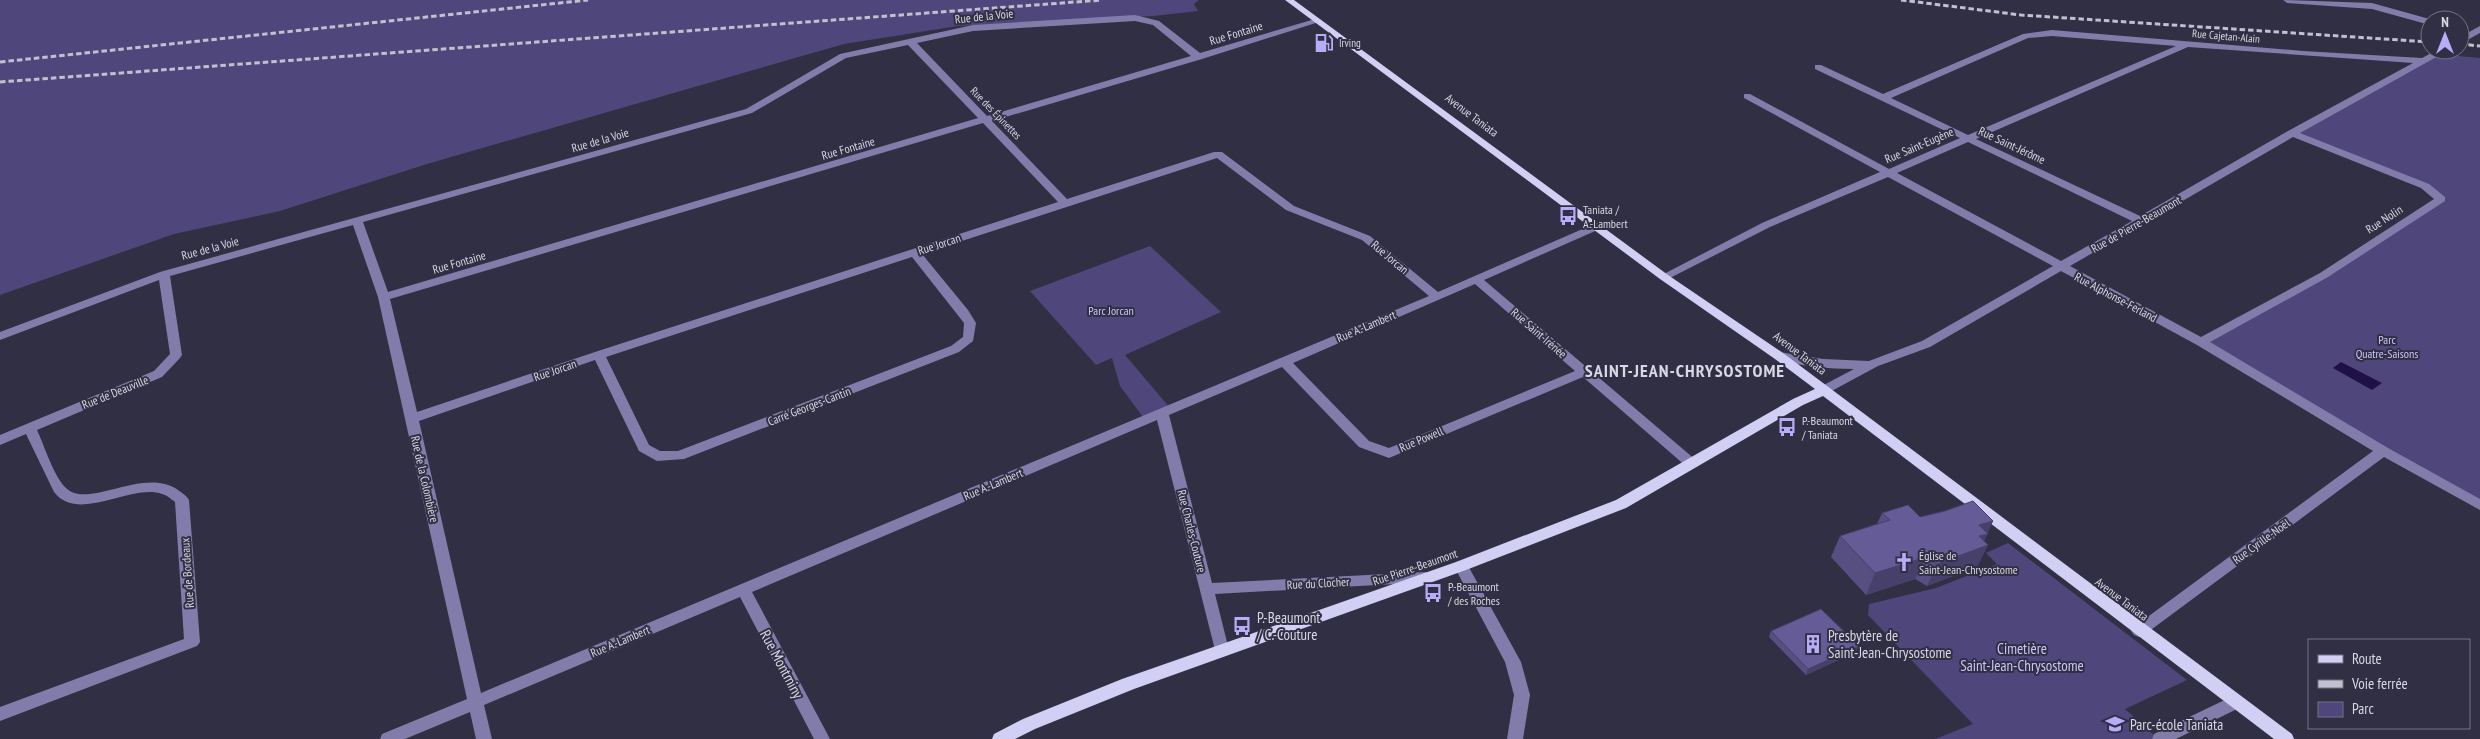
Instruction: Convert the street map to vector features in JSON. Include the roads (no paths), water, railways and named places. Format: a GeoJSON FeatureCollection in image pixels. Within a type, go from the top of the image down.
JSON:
{"type":"FeatureCollection","features":[{"type":"Feature","properties":{"kind":"main road","name":"Avenue Taniata"},"geometry":{"type":"LineString","coordinates":[[1289,0],[1598,226],[1664,277],[1779,356],[2139,631],[2286,739]]}},
{"type":"Feature","properties":{"kind":"main road","name":"Rue Pierre-Beaumont"},"geometry":{"type":"LineString","coordinates":[[1000,739],[1029,724],[1221,650],[1462,566],[1621,504],[1798,402],[1824,390]]}},
{"type":"Feature","properties":{"kind":"street"},"geometry":{"type":"LineString","coordinates":[[2287,0],[2372,6],[2420,19]]}},
{"type":"Feature","properties":{"kind":"street","name":"Rue de la Voie"},"geometry":{"type":"LineString","coordinates":[[0,336],[164,274],[749,112],[843,56],[973,28],[1134,18],[1156,23],[1198,57]]}},
{"type":"Feature","properties":{"kind":"street","name":"Rue Fontaine"},"geometry":{"type":"LineString","coordinates":[[384,297],[1318,21]]}},
{"type":"Feature","properties":{"kind":"street"},"geometry":{"type":"LineString","coordinates":[[2472,36],[2480,29]]}},
{"type":"Feature","properties":{"kind":"street","name":"Rue Cajetan-Alain"},"geometry":{"type":"LineString","coordinates":[[1883,98],[2026,36],[2052,33],[2303,54],[2425,61]]}},
{"type":"Feature","properties":{"kind":"street","name":"Rue des Épinettes"},"geometry":{"type":"LineString","coordinates":[[910,41],[1064,202]]}},
{"type":"Feature","properties":{"kind":"street","name":"Rue Saint-Eugène"},"geometry":{"type":"LineString","coordinates":[[1664,277],[1766,225],[2188,44]]}},
{"type":"Feature","properties":{"kind":"street","name":"Rue de Pierre-Beaumont"},"geometry":{"type":"LineString","coordinates":[[1824,390],[1874,364],[1926,344],[2292,132],[2425,61]]}},
{"type":"Feature","properties":{"kind":"street","name":"Rue Saint-Jérôme"},"geometry":{"type":"LineString","coordinates":[[1818,67],[2141,221]]}},
{"type":"Feature","properties":{"kind":"street","name":"Rue Alphonse-Ferland"},"geometry":{"type":"LineString","coordinates":[[1747,96],[2200,342],[2383,451],[2480,505]]}},
{"type":"Feature","properties":{"kind":"street","name":"Rue Nolin"},"geometry":{"type":"LineString","coordinates":[[2200,342],[2324,274],[2441,198],[2425,186],[2292,132]]}},
{"type":"Feature","properties":{"kind":"street","name":"Rue Jorcan"},"geometry":{"type":"LineString","coordinates":[[411,419],[1064,202],[1218,154],[1290,208],[1366,238],[1437,297]]}},
{"type":"Feature","properties":{"kind":"street","name":"Rue de la Colombière"},"geometry":{"type":"LineString","coordinates":[[358,221],[384,297],[484,739]]}},
{"type":"Feature","properties":{"kind":"street","name":"Rue A.-Lambert"},"geometry":{"type":"LineString","coordinates":[[388,739],[1437,297],[1598,226]]}},
{"type":"Feature","properties":{"kind":"street","name":"Carré Georges-Cantin"},"geometry":{"type":"LineString","coordinates":[[599,355],[644,448],[657,456],[679,456],[955,349],[969,338],[970,323],[964,313],[914,252]]}},
{"type":"Feature","properties":{"kind":"street","name":"Rue de Deauville"},"geometry":{"type":"LineString","coordinates":[[0,440],[158,374],[176,355],[164,274]]}},
{"type":"Feature","properties":{"kind":"street","name":"Rue Saint-Irénée"},"geometry":{"type":"LineString","coordinates":[[1477,280],[1692,464]]}},
{"type":"Feature","properties":{"kind":"street"},"geometry":{"type":"LineString","coordinates":[[1779,356],[1852,366],[1874,364]]}},
{"type":"Feature","properties":{"kind":"street","name":"Rue Powell"},"geometry":{"type":"LineString","coordinates":[[1284,361],[1364,444],[1389,453],[1584,372]]}},
{"type":"Feature","properties":{"kind":"street","name":"Rue Charles-Couture"},"geometry":{"type":"LineString","coordinates":[[1162,413],[1221,650]]}},
{"type":"Feature","properties":{"kind":"street","name":"Rue de Bordeaux"},"geometry":{"type":"LineString","coordinates":[[0,714],[192,642],[182,500],[172,490],[148,485],[112,495],[76,499],[62,493],[29,427]]}},
{"type":"Feature","properties":{"kind":"street","name":"Rue Cyrille-Noël"},"geometry":{"type":"LineString","coordinates":[[2139,631],[2383,451]]}},
{"type":"Feature","properties":{"kind":"street"},"geometry":{"type":"LineString","coordinates":[[1462,566],[1513,662],[1522,696],[1515,739]]}},
{"type":"Feature","properties":{"kind":"street","name":"Rue du Clocher"},"geometry":{"type":"LineString","coordinates":[[1207,589],[1430,577]]}},
{"type":"Feature","properties":{"kind":"street","name":"Rue Montminy"},"geometry":{"type":"LineString","coordinates":[[743,589],[822,739]]}},
{"type":"Feature","properties":{"kind":"street"},"geometry":{"type":"LineString","coordinates":[[2160,739],[2235,702]]}},
{"type":"Feature","properties":{"kind":"railway"},"geometry":{"type":"LineString","coordinates":[[0,62],[588,0]]}},
{"type":"Feature","properties":{"kind":"railway"},"geometry":{"type":"LineString","coordinates":[[0,82],[1102,0]]}},
{"type":"Feature","properties":{"kind":"railway"},"geometry":{"type":"LineString","coordinates":[[1901,0],[2021,15],[2420,41]]}},
{"type":"Feature","properties":{"kind":"railway"},"geometry":{"type":"LineString","coordinates":[[2470,45],[2480,46]]}},
{"type":"Feature","properties":{"kind":"place","name":"Irving"},"geometry":{"type":"Point","coordinates":[1324,43]}},
{"type":"Feature","properties":{"kind":"place","name":"Taniata / A.-Lambert"},"geometry":{"type":"Point","coordinates":[1568,216]}},
{"type":"Feature","properties":{"kind":"place","name":"P.-Beaumont / Taniata"},"geometry":{"type":"Point","coordinates":[1787,427]}},
{"type":"Feature","properties":{"kind":"place","name":"Église de Saint-Jean-Chrysostome"},"geometry":{"type":"Point","coordinates":[1904,562]}},
{"type":"Feature","properties":{"kind":"place","name":"P.-Beaumont / des Roches"},"geometry":{"type":"Point","coordinates":[1433,593]}},
{"type":"Feature","properties":{"kind":"place","name":"P.-Beaumont / C.-Couture"},"geometry":{"type":"Point","coordinates":[1242,626]}},
{"type":"Feature","properties":{"kind":"place","name":"Presbytère de Saint-Jean-Chrysostome"},"geometry":{"type":"Point","coordinates":[1813,644]}},
{"type":"Feature","properties":{"kind":"place","name":"Parc-école Taniata"},"geometry":{"type":"Point","coordinates":[2115,724]}},
{"type":"Feature","properties":{"kind":"district","name":"SAINT-JEAN-CHRYSOSTOME"},"geometry":{"type":"Point","coordinates":[1685,370]}},
{"type":"Feature","properties":{"kind":"park label","name":"Parc Jorcan"},"geometry":{"type":"Point","coordinates":[1111,310]}},
{"type":"Feature","properties":{"kind":"park label","name":"Parc Quatre-Saisons"},"geometry":{"type":"Point","coordinates":[2387,346]}},
{"type":"Feature","properties":{"kind":"park label","name":"Cimetière Saint-Jean-Chrysostome"},"geometry":{"type":"Point","coordinates":[2022,656]}}]}
